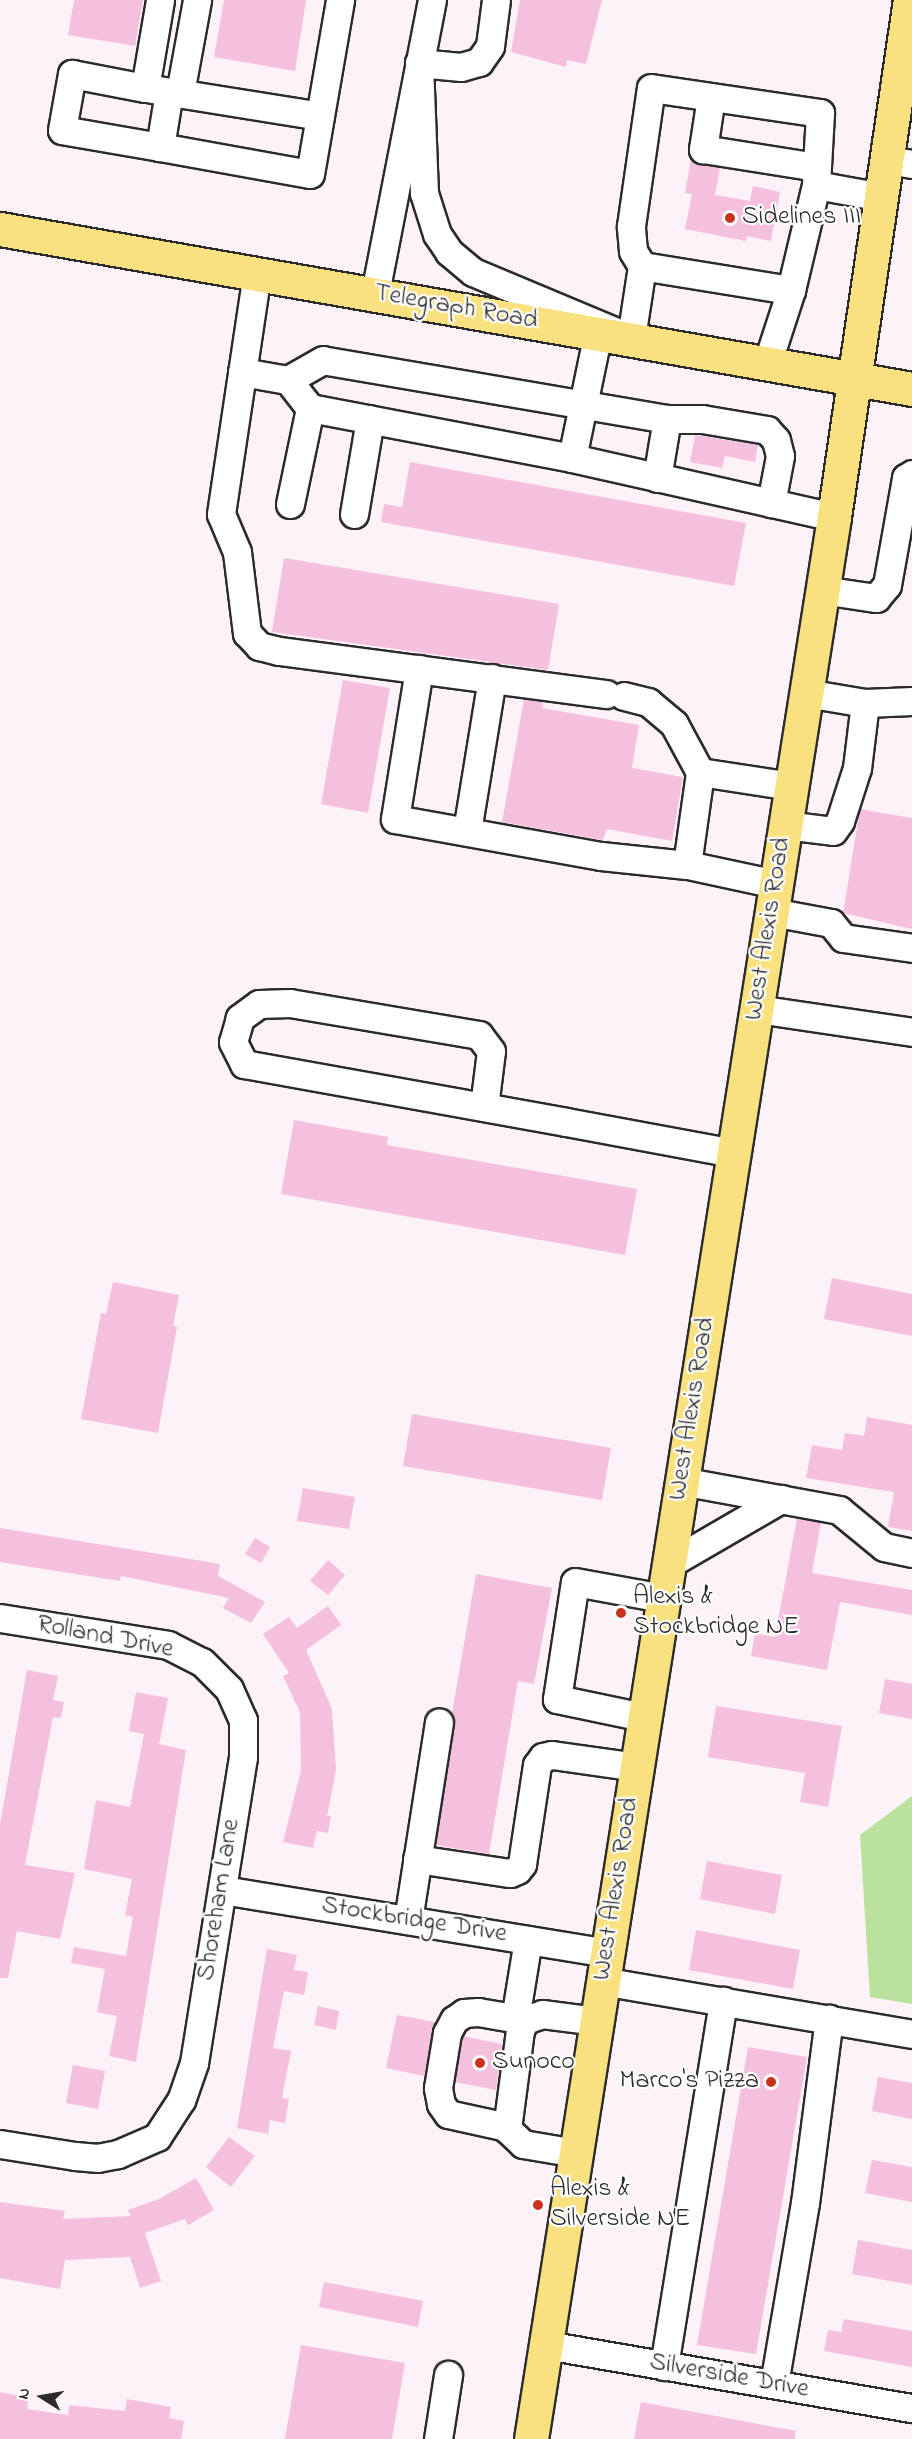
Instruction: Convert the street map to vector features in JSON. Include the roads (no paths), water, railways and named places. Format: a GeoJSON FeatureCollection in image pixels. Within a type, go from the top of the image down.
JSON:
{"type":"FeatureCollection","features":[{"type":"Feature","properties":{"kind":"main road","name":"West Alexis Road"},"geometry":{"type":"LineString","coordinates":[[531,2439],[643,1716],[786,825],[882,197],[899,162],[910,0]]}},
{"type":"Feature","properties":{"kind":"main road","name":"Telegraph Road"},"geometry":{"type":"LineString","coordinates":[[0,229],[912,389]]}},
{"type":"Feature","properties":{"kind":"street"},"geometry":{"type":"LineString","coordinates":[[160,0],[165,91],[160,147]]}},
{"type":"Feature","properties":{"kind":"street"},"geometry":{"type":"LineString","coordinates":[[165,91],[197,0]]}},
{"type":"Feature","properties":{"kind":"street"},"geometry":{"type":"LineString","coordinates":[[320,116],[72,74],[62,130],[310,174],[320,116],[340,0]]}},
{"type":"Feature","properties":{"kind":"street"},"geometry":{"type":"LineString","coordinates":[[375,293],[432,0]]}},
{"type":"Feature","properties":{"kind":"street"},"geometry":{"type":"LineString","coordinates":[[418,63],[461,67],[479,62],[490,45],[496,0]]}},
{"type":"Feature","properties":{"kind":"street"},"geometry":{"type":"LineString","coordinates":[[418,63],[424,194],[437,234],[449,252],[473,272],[631,338],[642,266],[633,251],[631,226],[651,88],[820,113],[817,176],[791,290],[768,364]]}},
{"type":"Feature","properties":{"kind":"street"},"geometry":{"type":"LineString","coordinates":[[711,97],[703,149],[817,176],[882,197]]}},
{"type":"Feature","properties":{"kind":"street"},"geometry":{"type":"LineString","coordinates":[[642,266],[791,290]]}},
{"type":"Feature","properties":{"kind":"street"},"geometry":{"type":"LineString","coordinates":[[257,273],[221,514],[237,552],[246,633],[259,646],[279,651],[492,678],[615,695],[648,702],[674,724],[700,772],[687,865]]}},
{"type":"Feature","properties":{"kind":"street"},"geometry":{"type":"LineString","coordinates":[[572,458],[598,333]]}},
{"type":"Feature","properties":{"kind":"street"},"geometry":{"type":"LineString","coordinates":[[242,372],[288,380],[323,360],[667,419],[702,419],[767,430],[776,440],[780,456],[771,503]]}},
{"type":"Feature","properties":{"kind":"street"},"geometry":{"type":"LineString","coordinates":[[288,380],[309,408],[572,458],[834,517]]}},
{"type":"Feature","properties":{"kind":"street"},"geometry":{"type":"LineString","coordinates":[[290,504],[309,408]]}},
{"type":"Feature","properties":{"kind":"street"},"geometry":{"type":"LineString","coordinates":[[354,514],[369,419]]}},
{"type":"Feature","properties":{"kind":"street"},"geometry":{"type":"LineString","coordinates":[[657,478],[667,419]]}},
{"type":"Feature","properties":{"kind":"street"},"geometry":{"type":"LineString","coordinates":[[822,590],[876,598],[887,585],[903,551],[906,478],[912,474]]}},
{"type":"Feature","properties":{"kind":"street"},"geometry":{"type":"LineString","coordinates":[[419,669],[395,819],[601,856],[687,865],[774,898],[831,923],[843,938],[912,948]]}},
{"type":"Feature","properties":{"kind":"street"},"geometry":{"type":"LineString","coordinates":[[467,831],[492,678]]}},
{"type":"Feature","properties":{"kind":"street"},"geometry":{"type":"LineString","coordinates":[[806,693],[865,703],[912,701]]}},
{"type":"Feature","properties":{"kind":"street"},"geometry":{"type":"LineString","coordinates":[[786,825],[833,831],[840,821],[857,768],[865,703]]}},
{"type":"Feature","properties":{"kind":"street"},"geometry":{"type":"LineString","coordinates":[[700,772],[792,786]]}},
{"type":"Feature","properties":{"kind":"street"},"geometry":{"type":"LineString","coordinates":[[484,1107],[491,1051],[479,1035],[290,1003],[259,1004],[240,1018],[233,1042],[244,1064],[734,1153]]}},
{"type":"Feature","properties":{"kind":"street"},"geometry":{"type":"LineString","coordinates":[[757,1009],[905,1026]]}},
{"type":"Feature","properties":{"kind":"street"},"geometry":{"type":"LineString","coordinates":[[681,1481],[839,1510],[884,1546],[912,1553]]}},
{"type":"Feature","properties":{"kind":"street"},"geometry":{"type":"LineString","coordinates":[[668,1565],[781,1499]]}},
{"type":"Feature","properties":{"kind":"street"},"geometry":{"type":"LineString","coordinates":[[643,1716],[557,1699],[575,1582],[662,1598]]}},
{"type":"Feature","properties":{"kind":"street","name":"Rolland Drive"},"geometry":{"type":"LineString","coordinates":[[0,1618],[168,1645],[207,1666]]}},
{"type":"Feature","properties":{"kind":"street","name":"Shoreham Lane"},"geometry":{"type":"LineString","coordinates":[[0,2144],[98,2158],[157,2137],[181,2100],[194,2063],[243,1757],[243,1720],[229,1689],[207,1666]]}},
{"type":"Feature","properties":{"kind":"street"},"geometry":{"type":"LineString","coordinates":[[408,1920],[439,1722]]}},
{"type":"Feature","properties":{"kind":"street"},"geometry":{"type":"LineString","coordinates":[[417,1859],[510,1873],[522,1864],[537,1765],[543,1757],[552,1755],[636,1767]]}},
{"type":"Feature","properties":{"kind":"street","name":"Stockbridge Drive"},"geometry":{"type":"LineString","coordinates":[[223,1890],[528,1940],[604,1967]]}},
{"type":"Feature","properties":{"kind":"street"},"geometry":{"type":"LineString","coordinates":[[528,1940],[507,2127],[513,2139],[523,2144],[576,2153]]}},
{"type":"Feature","properties":{"kind":"street"},"geometry":{"type":"LineString","coordinates":[[604,1967],[723,2001],[912,2034]]}},
{"type":"Feature","properties":{"kind":"street"},"geometry":{"type":"LineString","coordinates":[[664,2366],[723,2001]]}},
{"type":"Feature","properties":{"kind":"street"},"geometry":{"type":"LineString","coordinates":[[507,2127],[448,2114],[441,2104],[438,2088],[447,2033],[454,2019],[464,2013],[478,2012],[520,2019],[542,2014],[596,2021]]}},
{"type":"Feature","properties":{"kind":"street"},"geometry":{"type":"LineString","coordinates":[[774,2384],[805,2203],[829,2019]]}},
{"type":"Feature","properties":{"kind":"street","name":"Silverside Drive"},"geometry":{"type":"LineString","coordinates":[[546,2345],[912,2408]]}},
{"type":"Feature","properties":{"kind":"street"},"geometry":{"type":"LineString","coordinates":[[438,2439],[448,2375]]}},
{"type":"Feature","properties":{"kind":"place","name":"Sidelines III"},"geometry":{"type":"Point","coordinates":[730,218]}},
{"type":"Feature","properties":{"kind":"place","name":"Alexis & Stockbridge NE"},"geometry":{"type":"Point","coordinates":[621,1613]}},
{"type":"Feature","properties":{"kind":"place","name":"Sunoco"},"geometry":{"type":"Point","coordinates":[480,2063]}},
{"type":"Feature","properties":{"kind":"place","name":"Marco's Pizza"},"geometry":{"type":"Point","coordinates":[771,2082]}},
{"type":"Feature","properties":{"kind":"place","name":"Alexis & Silverside NE"},"geometry":{"type":"Point","coordinates":[538,2205]}}]}
